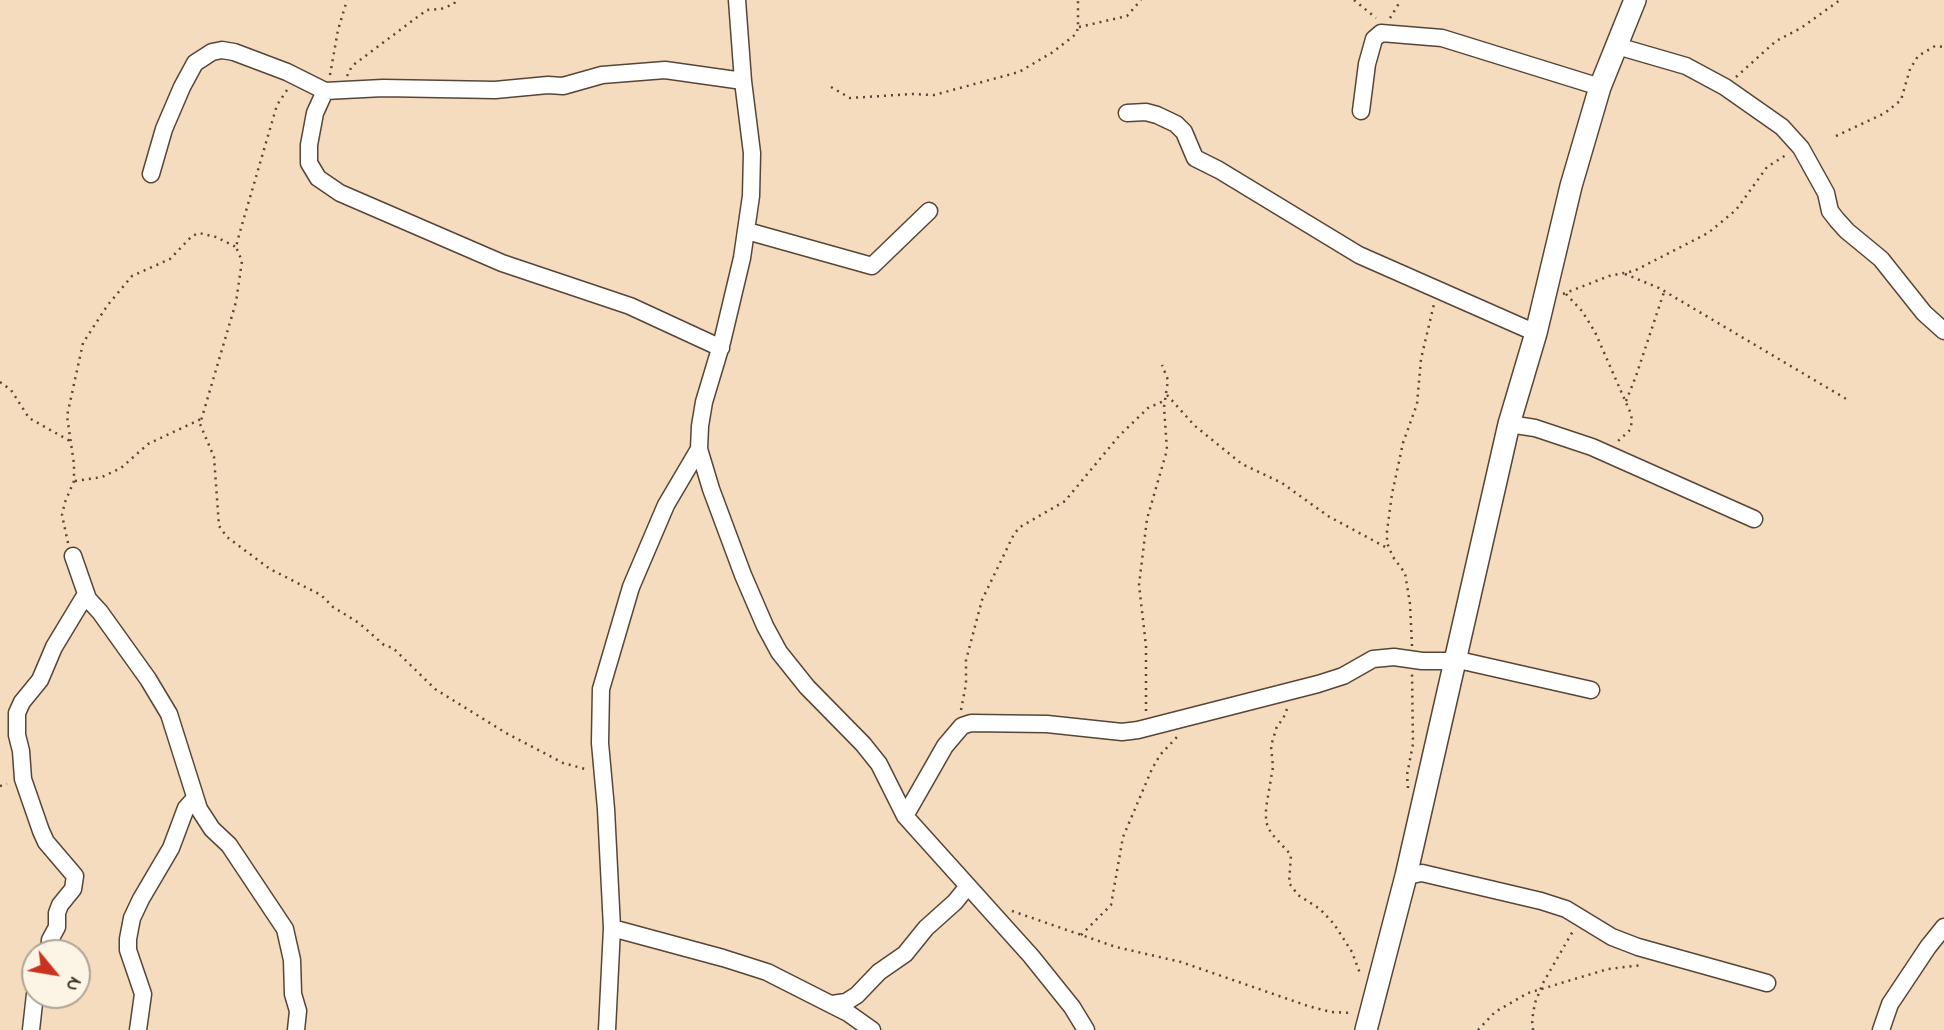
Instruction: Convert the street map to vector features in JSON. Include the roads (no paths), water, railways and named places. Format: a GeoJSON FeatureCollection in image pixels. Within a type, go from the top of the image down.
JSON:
{"type":"FeatureCollection","features":[{"type":"Feature","properties":{"kind":"street"},"geometry":{"type":"LineString","coordinates":[[607,1030],[612,928],[600,743],[601,689],[631,587],[666,505],[699,449],[704,402],[721,348],[747,231],[752,153],[737,0]]}},
{"type":"Feature","properties":{"kind":"street"},"geometry":{"type":"LineString","coordinates":[[1368,1022],[1406,876],[1453,660],[1509,424],[1535,333],[1571,186],[1600,87],[1635,0]]}},
{"type":"Feature","properties":{"kind":"street"},"geometry":{"type":"LineString","coordinates":[[1362,111],[1367,64],[1374,39],[1390,30],[1442,38],[1600,87]]}},
{"type":"Feature","properties":{"kind":"street"},"geometry":{"type":"LineString","coordinates":[[1617,46],[1686,66],[1725,87],[1782,127],[1801,148],[1826,193],[1830,211],[1837,220],[1847,232],[1881,259],[1924,313],[1944,331]]}},
{"type":"Feature","properties":{"kind":"street"},"geometry":{"type":"LineString","coordinates":[[151,174],[164,129],[195,63],[212,52],[222,50],[234,52],[331,91],[457,88],[495,90],[563,86],[602,75],[665,70],[743,81]]}},
{"type":"Feature","properties":{"kind":"street"},"geometry":{"type":"LineString","coordinates":[[331,91],[315,113],[309,145],[309,163],[318,178],[340,193],[502,263],[630,306],[721,348]]}},
{"type":"Feature","properties":{"kind":"street"},"geometry":{"type":"LineString","coordinates":[[1127,113],[1146,112],[1176,124],[1184,132],[1195,158],[1359,255],[1535,333]]}},
{"type":"Feature","properties":{"kind":"street"},"geometry":{"type":"LineString","coordinates":[[747,231],[872,266],[929,211]]}},
{"type":"Feature","properties":{"kind":"street"},"geometry":{"type":"LineString","coordinates":[[1509,424],[1535,428],[1603,453],[1754,519]]}},
{"type":"Feature","properties":{"kind":"street"},"geometry":{"type":"LineString","coordinates":[[699,449],[743,575],[774,643],[807,687],[843,722],[878,764],[905,816],[1039,966],[1072,1007],[1086,1030]]}},
{"type":"Feature","properties":{"kind":"street"},"geometry":{"type":"LineString","coordinates":[[73,556],[86,594],[148,679],[169,714],[195,798],[212,828],[229,845],[285,929],[292,960],[293,994],[298,1011],[296,1030]]}},
{"type":"Feature","properties":{"kind":"street"},"geometry":{"type":"LineString","coordinates":[[51,939],[57,928],[60,905],[73,889],[75,876],[46,842],[41,831],[23,779],[17,713],[22,702],[40,680],[54,647],[86,594]]}},
{"type":"Feature","properties":{"kind":"street"},"geometry":{"type":"LineString","coordinates":[[905,816],[955,733],[962,726],[979,722],[1047,724],[1122,732],[1144,729],[1291,691],[1343,676],[1373,659],[1394,657],[1453,660],[1591,690]]}},
{"type":"Feature","properties":{"kind":"street"},"geometry":{"type":"LineString","coordinates":[[138,1030],[143,994],[128,950],[132,918],[171,848],[186,808],[195,798]]}},
{"type":"Feature","properties":{"kind":"street"},"geometry":{"type":"LineString","coordinates":[[1406,876],[1422,873],[1515,894],[1566,909],[1612,937],[1638,947],[1767,983]]}},
{"type":"Feature","properties":{"kind":"street"},"geometry":{"type":"LineString","coordinates":[[832,1004],[846,1002],[857,995],[879,972],[905,954],[926,928],[955,902],[974,892]]}},
{"type":"Feature","properties":{"kind":"street"},"geometry":{"type":"LineString","coordinates":[[1881,1030],[1890,1004],[1944,927]]}},
{"type":"Feature","properties":{"kind":"street"},"geometry":{"type":"LineString","coordinates":[[612,928],[767,972],[832,1004],[872,1030]]}},
{"type":"Feature","properties":{"kind":"street"},"geometry":{"type":"LineString","coordinates":[[32,1030],[34,1009]]}}]}
